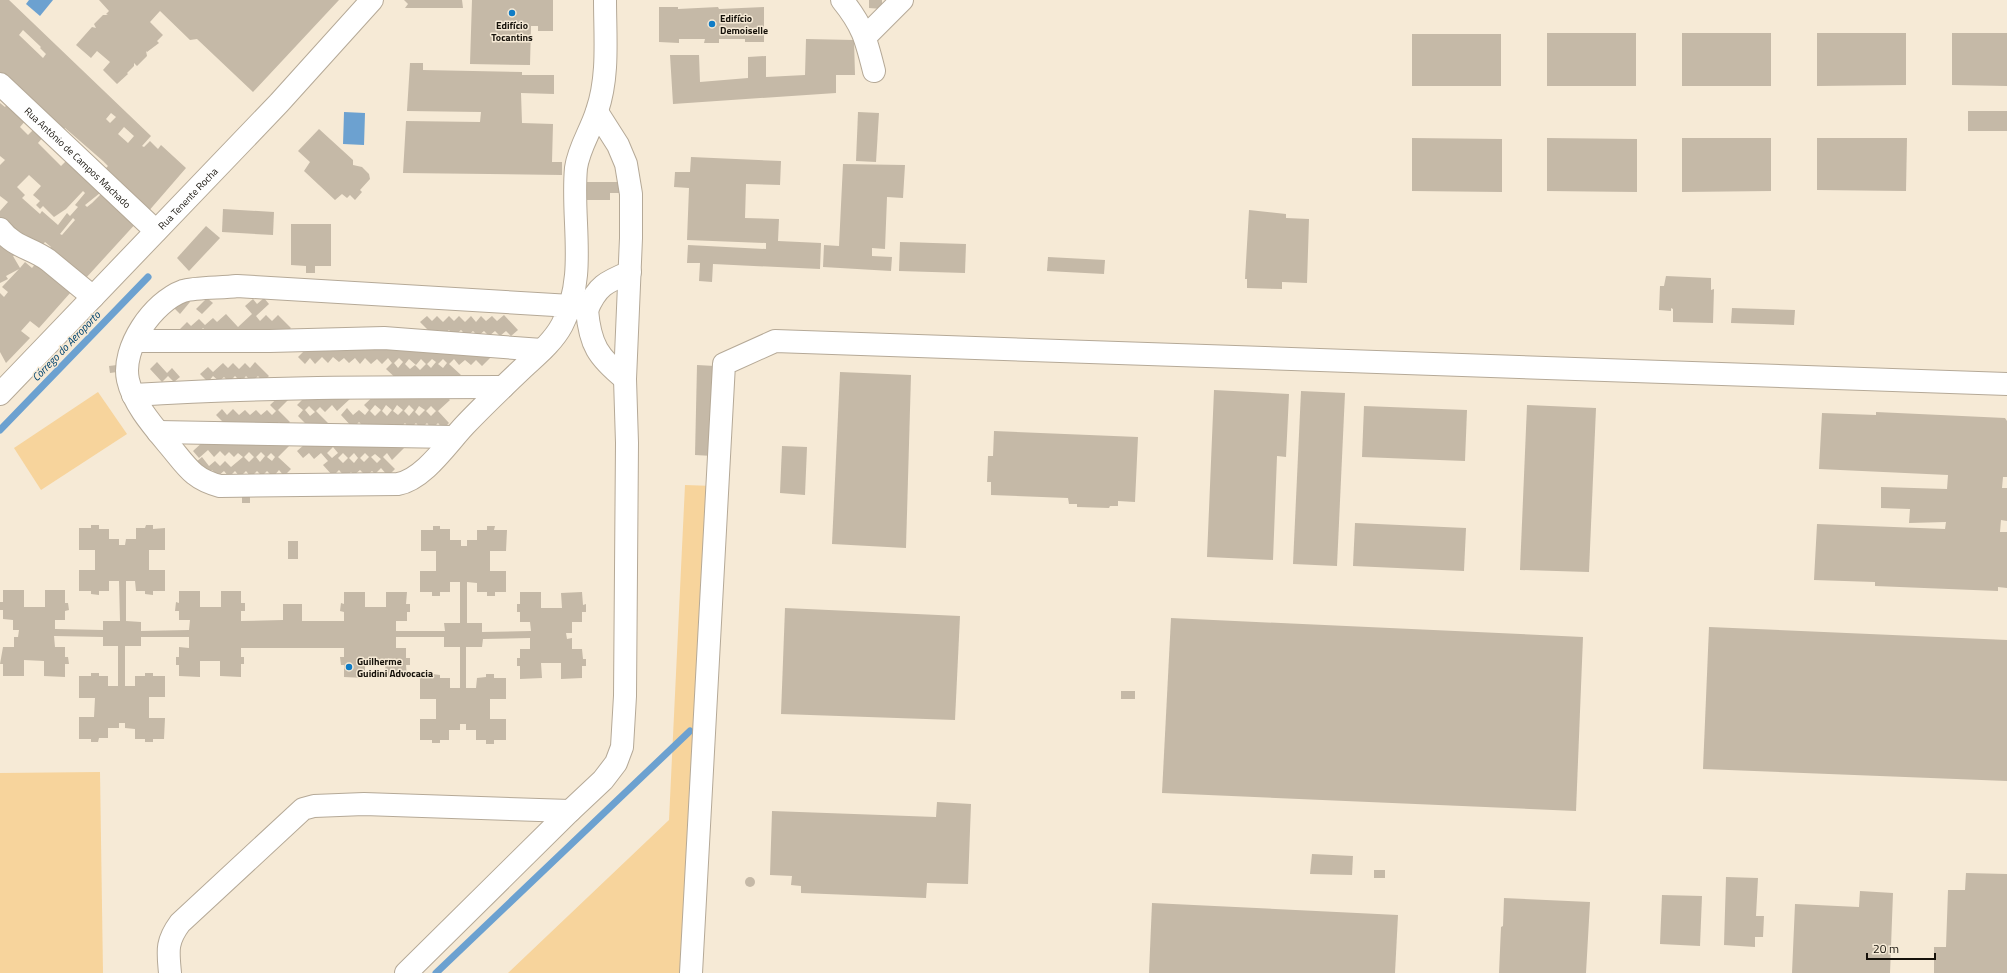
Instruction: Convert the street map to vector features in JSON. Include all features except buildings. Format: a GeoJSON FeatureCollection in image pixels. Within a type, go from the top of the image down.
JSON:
{"type":"FeatureCollection","features":[{"type":"Feature","properties":{"kind":"street","name":"Rua Tenente Rocha"},"geometry":{"type":"LineString","coordinates":[[0,394],[279,104],[372,0]]}},
{"type":"Feature","properties":{"kind":"street"},"geometry":{"type":"LineString","coordinates":[[605,0],[605,72],[597,112],[584,139],[576,166],[575,203],[578,242],[576,276],[579,308],[598,352],[610,367],[625,379]]}},
{"type":"Feature","properties":{"kind":"street"},"geometry":{"type":"LineString","coordinates":[[842,0],[856,18],[866,36],[874,71]]}},
{"type":"Feature","properties":{"kind":"street"},"geometry":{"type":"LineString","coordinates":[[866,36],[902,0]]}},
{"type":"Feature","properties":{"kind":"street","name":"Rua Antônio de Campos Machado"},"geometry":{"type":"LineString","coordinates":[[0,84],[156,231]]}},
{"type":"Feature","properties":{"kind":"street"},"geometry":{"type":"LineString","coordinates":[[406,973],[603,780],[616,763],[622,747],[625,696],[625,379],[630,272],[631,194],[626,164],[618,145],[597,112]]}},
{"type":"Feature","properties":{"kind":"street"},"geometry":{"type":"LineString","coordinates":[[0,229],[14,243],[48,260],[93,297]]}},
{"type":"Feature","properties":{"kind":"street"},"geometry":{"type":"LineString","coordinates":[[579,308],[237,286],[184,291],[165,300],[147,318],[135,341],[127,364],[128,379],[133,395],[158,432],[193,474],[205,482],[220,486],[398,484],[407,482],[422,472],[453,437],[542,350],[579,308],[608,281],[630,272]]}},
{"type":"Feature","properties":{"kind":"street"},"geometry":{"type":"LineString","coordinates":[[135,341],[270,341],[384,338],[542,350]]}},
{"type":"Feature","properties":{"kind":"street"},"geometry":{"type":"LineString","coordinates":[[691,973],[724,364],[775,341],[2007,384]]}},
{"type":"Feature","properties":{"kind":"street"},"geometry":{"type":"LineString","coordinates":[[133,395],[280,388],[503,387]]}},
{"type":"Feature","properties":{"kind":"street"},"geometry":{"type":"LineString","coordinates":[[158,432],[453,437]]}},
{"type":"Feature","properties":{"kind":"street"},"geometry":{"type":"LineString","coordinates":[[170,973],[168,946],[172,934],[180,923],[303,808],[314,806],[371,804],[570,811]]}},
{"type":"Feature","properties":{"kind":"shaded area"},"geometry":{"type":"Polygon","coordinates":[[[98,392],[127,434],[41,490],[14,448],[98,392]]]}},
{"type":"Feature","properties":{"kind":"shaded area"},"geometry":{"type":"Polygon","coordinates":[[[685,485],[714,486],[697,973],[508,973],[669,820],[685,485]]]}},
{"type":"Feature","properties":{"kind":"shaded area"},"geometry":{"type":"Polygon","coordinates":[[[100,772],[103,973],[0,973],[0,773],[100,772]]]}},
{"type":"Feature","properties":{"kind":"water"},"geometry":{"type":"Polygon","coordinates":[[[29,0],[53,0],[40,16],[26,4],[29,0]]]}},
{"type":"Feature","properties":{"kind":"water"},"geometry":{"type":"Polygon","coordinates":[[[344,112],[365,113],[364,145],[343,144],[344,112]]]}},
{"type":"Feature","properties":{"kind":"waterway","name":"Córrego do Aeroporto"},"geometry":{"type":"LineString","coordinates":[[0,430],[148,277]]}},
{"type":"Feature","properties":{"kind":"waterway"},"geometry":{"type":"LineString","coordinates":[[436,973],[690,731]]}},
{"type":"Feature","properties":{"kind":"place","name":"Edifício Tocantins"},"geometry":{"type":"Point","coordinates":[512,13]}},
{"type":"Feature","properties":{"kind":"place","name":"Edifício Demoiselle"},"geometry":{"type":"Point","coordinates":[712,24]}},
{"type":"Feature","properties":{"kind":"place","name":"Guilherme Guidini Advocacia"},"geometry":{"type":"Point","coordinates":[349,667]}}]}
